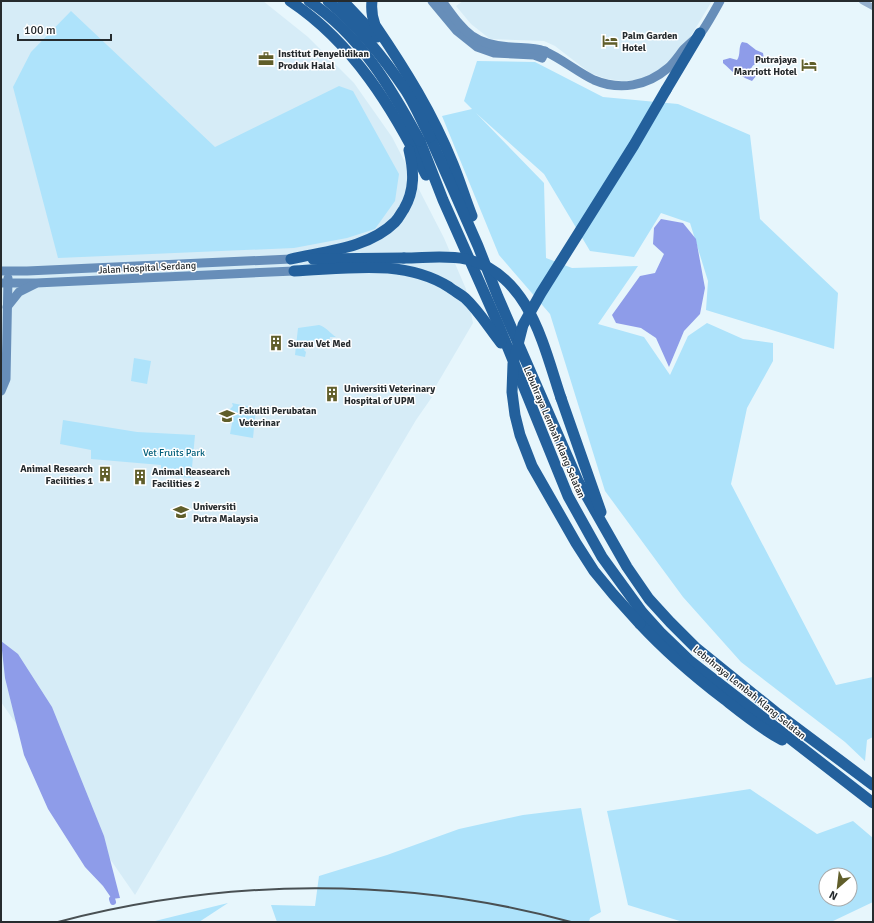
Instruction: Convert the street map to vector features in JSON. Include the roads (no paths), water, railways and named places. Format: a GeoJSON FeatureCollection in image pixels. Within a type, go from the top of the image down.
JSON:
{"type":"FeatureCollection","features":[{"type":"Feature","properties":{"kind":"highway"},"geometry":{"type":"LineString","coordinates":[[290,1],[320,24],[341,44],[362,68],[405,133],[430,182],[443,200]]}},
{"type":"Feature","properties":{"kind":"highway","name":"Lebuhraya Lembah Klang Selatan"},"geometry":{"type":"LineString","coordinates":[[309,1],[342,29],[370,58],[425,139],[478,246],[498,297],[578,481],[610,540],[649,599],[695,647],[778,714],[873,785]]}},
{"type":"Feature","properties":{"kind":"highway","name":"Lebuhraya Lembah Klang Selatan"},"geometry":{"type":"LineString","coordinates":[[328,1],[351,22],[377,52],[407,92],[425,139],[443,200],[499,326],[568,496],[602,557],[642,612],[689,660],[810,756],[873,803]]}},
{"type":"Feature","properties":{"kind":"highway"},"geometry":{"type":"LineString","coordinates":[[372,1],[372,18],[375,25],[405,70],[432,118],[453,164],[472,216],[478,246]]}},
{"type":"Feature","properties":{"kind":"highway"},"geometry":{"type":"LineString","coordinates":[[344,2],[370,29],[405,70]]}},
{"type":"Feature","properties":{"kind":"highway"},"geometry":{"type":"LineString","coordinates":[[700,33],[634,145],[541,293],[523,325],[513,364],[512,392],[515,415],[520,435],[532,466],[583,554],[613,594],[663,648],[687,670],[763,730],[810,756]]}},
{"type":"Feature","properties":{"kind":"highway"},"geometry":{"type":"LineString","coordinates":[[290,259],[367,241],[383,232],[396,221],[409,200],[413,185],[412,162],[405,133]]}},
{"type":"Feature","properties":{"kind":"highway"},"geometry":{"type":"LineString","coordinates":[[290,259],[444,257],[464,259],[480,263],[498,273],[518,294],[535,320],[610,540]]}},
{"type":"Feature","properties":{"kind":"highway"},"geometry":{"type":"LineString","coordinates":[[294,270],[385,267],[416,272],[442,282],[463,296],[477,310],[510,355]]}},
{"type":"Feature","properties":{"kind":"main road"},"geometry":{"type":"LineString","coordinates":[[432,1],[459,29],[477,40],[497,46],[535,48],[544,55],[595,80],[606,84],[620,86],[645,82],[669,67],[700,33],[720,1]]}},
{"type":"Feature","properties":{"kind":"main road"},"geometry":{"type":"LineString","coordinates":[[442,1],[459,29]]}},
{"type":"Feature","properties":{"kind":"main road"},"geometry":{"type":"LineString","coordinates":[[320,24],[344,2]]}},
{"type":"Feature","properties":{"kind":"main road","name":"Jalan Hospital Serdang"},"geometry":{"type":"LineString","coordinates":[[4,271],[290,259]]}},
{"type":"Feature","properties":{"kind":"main road","name":"Jalan Hospital Serdang"},"geometry":{"type":"LineString","coordinates":[[4,283],[36,283],[294,270]]}},
{"type":"Feature","properties":{"kind":"main road"},"geometry":{"type":"LineString","coordinates":[[1,391],[6,379],[8,307],[4,283],[4,271]]}},
{"type":"Feature","properties":{"kind":"main road"},"geometry":{"type":"LineString","coordinates":[[8,307],[19,292],[36,283]]}},
{"type":"Feature","properties":{"kind":"street"},"geometry":{"type":"LineString","coordinates":[[862,1],[873,7]]}},
{"type":"Feature","properties":{"kind":"water"},"geometry":{"type":"Polygon","coordinates":[[[742,42],[747,43],[763,53],[764,59],[761,63],[755,64],[751,69],[754,71],[756,76],[752,81],[737,72],[734,73],[723,63],[723,60],[730,58],[737,60],[742,42]]]}},
{"type":"Feature","properties":{"kind":"water"},"geometry":{"type":"Polygon","coordinates":[[[661,219],[683,223],[696,239],[705,288],[700,314],[684,331],[669,367],[656,338],[641,328],[616,323],[612,315],[640,276],[655,273],[664,254],[653,244],[654,228],[661,219]]]}},
{"type":"Feature","properties":{"kind":"water"},"geometry":{"type":"Polygon","coordinates":[[[1,641],[18,654],[52,707],[104,836],[120,898],[112,899],[103,886],[85,867],[48,809],[24,755],[5,678],[1,641]]]}},
{"type":"Feature","properties":{"kind":"railway"},"geometry":{"type":"LineString","coordinates":[[58,922],[121,907],[185,897],[250,891],[314,888],[379,890],[444,896],[508,907],[571,922]]}},
{"type":"Feature","properties":{"kind":"place","name":"Palm Garden Hotel"},"geometry":{"type":"Point","coordinates":[610,41]}},
{"type":"Feature","properties":{"kind":"place","name":"Institut Penyelidikan Produk Halal"},"geometry":{"type":"Point","coordinates":[266,59]}},
{"type":"Feature","properties":{"kind":"place","name":"Putrajaya Marriott Hotel"},"geometry":{"type":"Point","coordinates":[809,65]}},
{"type":"Feature","properties":{"kind":"place","name":"Surau Vet Med"},"geometry":{"type":"Point","coordinates":[276,343]}},
{"type":"Feature","properties":{"kind":"place","name":"Universiti Veterinary Hospital of UPM"},"geometry":{"type":"Point","coordinates":[332,394]}},
{"type":"Feature","properties":{"kind":"place","name":"Fakulti Perubatan Veterinar"},"geometry":{"type":"Point","coordinates":[227,416]}},
{"type":"Feature","properties":{"kind":"place","name":"Animal Research Facilities 1"},"geometry":{"type":"Point","coordinates":[105,474]}},
{"type":"Feature","properties":{"kind":"place","name":"Animal Reasearch Facilities 2"},"geometry":{"type":"Point","coordinates":[140,477]}},
{"type":"Feature","properties":{"kind":"place","name":"Universiti Putra Malaysia"},"geometry":{"type":"Point","coordinates":[181,512]}},
{"type":"Feature","properties":{"kind":"park label","name":"Vet Fruits Park"},"geometry":{"type":"Point","coordinates":[174,452]}}]}
